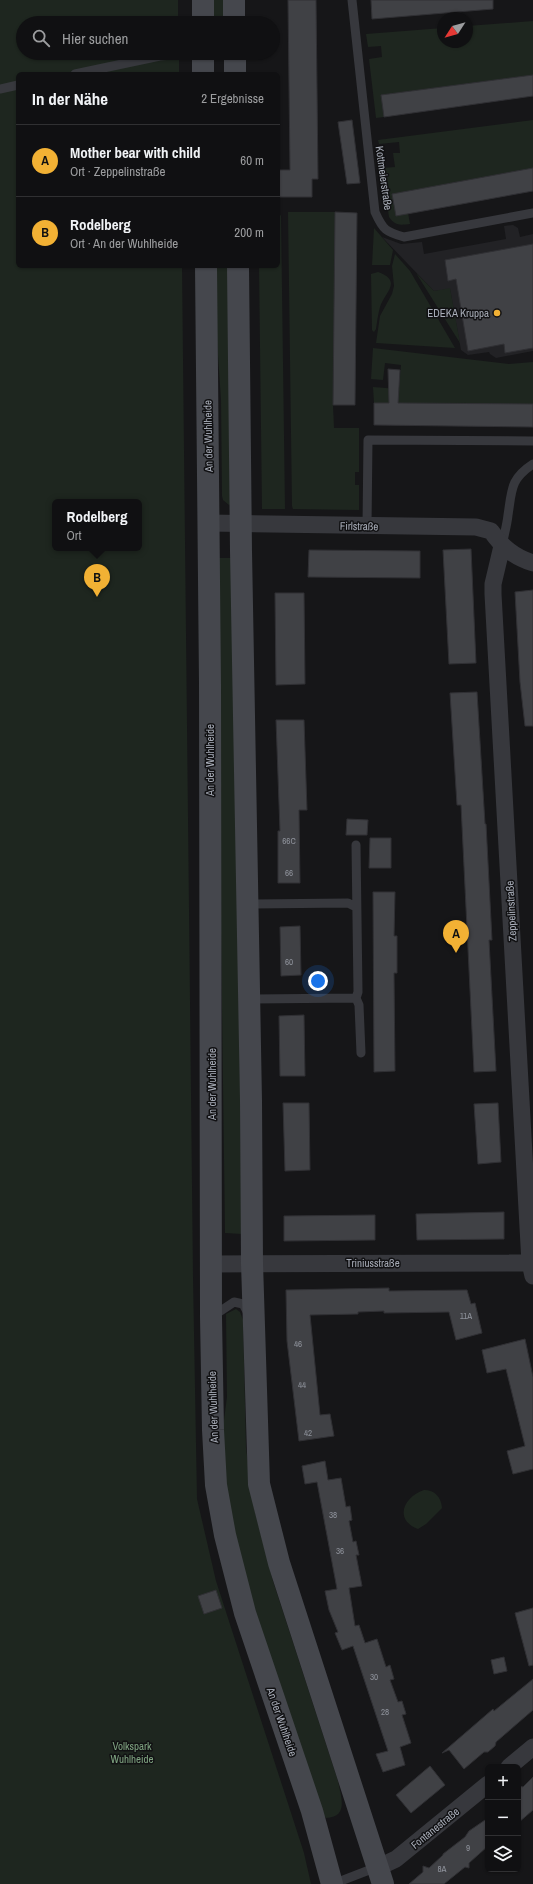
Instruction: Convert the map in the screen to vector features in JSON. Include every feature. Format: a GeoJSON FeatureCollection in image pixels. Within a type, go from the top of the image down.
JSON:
{"type":"FeatureCollection","features":[{"type":"Feature","properties":{"kind":"main road"},"geometry":{"type":"LineString","coordinates":[[203,16],[204,0]]}},
{"type":"Feature","properties":{"kind":"main road"},"geometry":{"type":"LineString","coordinates":[[234,0],[234,16]]}},
{"type":"Feature","properties":{"kind":"main road"},"geometry":{"type":"LineString","coordinates":[[203,60],[203,72]]}},
{"type":"Feature","properties":{"kind":"main road"},"geometry":{"type":"LineString","coordinates":[[235,60],[235,72]]}},
{"type":"Feature","properties":{"kind":"main road","name":"An der Wuhlheide"},"geometry":{"type":"LineString","coordinates":[[206,268],[209,523],[211,1317],[213,1430],[216,1485],[225,1535],[245,1613],[312,1811],[332,1884]]}},
{"type":"Feature","properties":{"kind":"main road"},"geometry":{"type":"LineString","coordinates":[[238,268],[240,524],[250,999],[253,1322],[259,1484],[279,1563],[381,1875]]}},
{"type":"Feature","properties":{"kind":"street","name":"Firlstraße"},"geometry":{"type":"LineString","coordinates":[[209,523],[476,528],[491,531],[502,546],[522,560],[533,563]]}},
{"type":"Feature","properties":{"kind":"street","name":"Zeppelinstraße"},"geometry":{"type":"LineString","coordinates":[[502,546],[494,580],[493,594],[532,1267]]}},
{"type":"Feature","properties":{"kind":"street","name":"Triniusstraße"},"geometry":{"type":"LineString","coordinates":[[212,1264],[252,1263],[532,1267]]}},
{"type":"Feature","properties":{"kind":"street"},"geometry":{"type":"LineString","coordinates":[[513,1764],[533,1747]]}},
{"type":"Feature","properties":{"kind":"street","name":"Fontanestraße"},"geometry":{"type":"LineString","coordinates":[[381,1875],[396,1859],[485,1786]]}},
{"type":"Feature","properties":{"kind":"lane","name":"Kottmeierstraße"},"geometry":{"type":"LineString","coordinates":[[352,0],[375,212],[380,224],[388,233],[404,237],[533,213]]}},
{"type":"Feature","properties":{"kind":"lane"},"geometry":{"type":"LineString","coordinates":[[84,72],[141,60]]}},
{"type":"Feature","properties":{"kind":"lane"},"geometry":{"type":"LineString","coordinates":[[0,88],[16,85]]}},
{"type":"Feature","properties":{"kind":"lane"},"geometry":{"type":"LineString","coordinates":[[367,526],[368,440],[533,441]]}},
{"type":"Feature","properties":{"kind":"lane"},"geometry":{"type":"LineString","coordinates":[[502,546],[507,523],[511,487],[517,477],[533,464]]}},
{"type":"Feature","properties":{"kind":"lane"},"geometry":{"type":"LineString","coordinates":[[356,846],[356,907],[358,915],[358,992],[356,998],[359,1005],[361,1053]]}},
{"type":"Feature","properties":{"kind":"lane"},"geometry":{"type":"LineString","coordinates":[[247,904],[348,903],[356,907]]}},
{"type":"Feature","properties":{"kind":"lane"},"geometry":{"type":"LineString","coordinates":[[250,999],[356,998]]}},
{"type":"Feature","properties":{"kind":"lane"},"geometry":{"type":"LineString","coordinates":[[211,1317],[234,1302],[243,1304],[253,1322]]}},
{"type":"Feature","properties":{"kind":"lane"},"geometry":{"type":"LineString","coordinates":[[332,1884],[381,1875]]}},
{"type":"Feature","properties":{"kind":"shaded area","name":"EDEKA Kruppa"},"geometry":{"type":"Polygon","coordinates":[[[513,225],[518,228],[520,237],[533,234],[533,351],[496,358],[489,352],[468,355],[461,350],[450,289],[434,291],[382,237],[401,244],[422,242],[424,254],[506,239],[504,226],[513,225]]]}},
{"type":"Feature","properties":{"kind":"green space","name":"Volkspark Wuhlheide"},"geometry":{"type":"Polygon","coordinates":[[[0,0],[178,0],[178,16],[16,16],[16,60],[179,60],[179,72],[16,72],[16,268],[182,268],[193,1277],[197,1499],[216,1581],[304,1853],[311,1884],[0,1884],[0,0]]]}},
{"type":"Feature","properties":{"kind":"green space"},"geometry":{"type":"Polygon","coordinates":[[[209,0],[226,0],[226,16],[209,16],[209,0]]]}},
{"type":"Feature","properties":{"kind":"green space"},"geometry":{"type":"Polygon","coordinates":[[[533,21],[533,75],[381,95],[384,117],[376,118],[369,59],[382,57],[381,46],[368,47],[366,34],[437,28],[437,48],[473,48],[473,26],[533,21]]]}},
{"type":"Feature","properties":{"kind":"green space"},"geometry":{"type":"Polygon","coordinates":[[[533,120],[533,168],[393,194],[396,215],[408,213],[410,224],[398,224],[393,222],[389,217],[382,168],[395,167],[393,153],[400,153],[399,142],[379,144],[378,140],[533,120]]]}},
{"type":"Feature","properties":{"kind":"green space"},"geometry":{"type":"Polygon","coordinates":[[[288,212],[335,212],[334,428],[359,428],[359,472],[355,472],[355,485],[359,485],[359,510],[293,509],[292,506],[288,212]]]}},
{"type":"Feature","properties":{"kind":"green space"},"geometry":{"type":"Polygon","coordinates":[[[280,215],[285,509],[262,509],[259,268],[280,268],[280,215]]]}},
{"type":"Feature","properties":{"kind":"green space"},"geometry":{"type":"Polygon","coordinates":[[[374,228],[393,250],[390,265],[372,265],[374,228]]]}},
{"type":"Feature","properties":{"kind":"green space"},"geometry":{"type":"Polygon","coordinates":[[[395,254],[410,271],[455,348],[376,343],[380,316],[392,294],[394,286],[392,266],[395,254]]]}},
{"type":"Feature","properties":{"kind":"green space"},"geometry":{"type":"Polygon","coordinates":[[[212,268],[229,268],[229,505],[223,500],[222,496],[221,400],[212,268]]]}},
{"type":"Feature","properties":{"kind":"green space"},"geometry":{"type":"Polygon","coordinates":[[[378,272],[390,279],[391,283],[380,307],[376,329],[374,332],[372,330],[371,274],[378,272]]]}},
{"type":"Feature","properties":{"kind":"green space"},"geometry":{"type":"Polygon","coordinates":[[[416,273],[434,291],[450,288],[460,343],[416,273]]]}},
{"type":"Feature","properties":{"kind":"green space"},"geometry":{"type":"Polygon","coordinates":[[[373,348],[509,364],[533,362],[533,404],[374,403],[373,387],[399,389],[401,365],[385,363],[383,380],[371,379],[373,348]]]}},
{"type":"Feature","properties":{"kind":"green space"},"geometry":{"type":"Polygon","coordinates":[[[216,558],[233,558],[242,1234],[225,1233],[216,558]]]}},
{"type":"Feature","properties":{"kind":"green space"},"geometry":{"type":"Polygon","coordinates":[[[236,1309],[240,1312],[243,1320],[246,1448],[254,1508],[273,1581],[338,1781],[342,1805],[338,1814],[333,1817],[326,1818],[323,1815],[275,1680],[231,1531],[221,1443],[227,1397],[226,1314],[236,1309]]]}},
{"type":"Feature","properties":{"kind":"green space"},"geometry":{"type":"Polygon","coordinates":[[[424,1490],[431,1491],[439,1497],[442,1508],[426,1524],[418,1529],[406,1520],[404,1509],[411,1498],[424,1490]]]}},
{"type":"Feature","properties":{"kind":"building"},"geometry":{"type":"Polygon","coordinates":[[[288,0],[316,0],[318,179],[312,179],[312,197],[280,197],[280,170],[290,170],[288,0]]]}},
{"type":"Feature","properties":{"kind":"building"},"geometry":{"type":"Polygon","coordinates":[[[371,0],[493,0],[493,9],[437,12],[437,14],[372,19],[371,0]]]}},
{"type":"Feature","properties":{"kind":"building"},"geometry":{"type":"Polygon","coordinates":[[[533,75],[533,96],[384,117],[381,95],[533,75]]]}},
{"type":"Feature","properties":{"kind":"building"},"geometry":{"type":"Polygon","coordinates":[[[352,120],[360,183],[347,184],[338,122],[352,120]]]}},
{"type":"Feature","properties":{"kind":"building"},"geometry":{"type":"Polygon","coordinates":[[[533,168],[533,191],[396,216],[392,194],[533,168]]]}},
{"type":"Feature","properties":{"kind":"building"},"geometry":{"type":"Polygon","coordinates":[[[335,212],[357,213],[355,405],[333,405],[335,212]]]}},
{"type":"Feature","properties":{"kind":"building","name":"EDEKA Kruppa"},"geometry":{"type":"Polygon","coordinates":[[[533,244],[533,348],[505,353],[504,344],[468,351],[456,279],[448,281],[445,260],[533,244]]]}},
{"type":"Feature","properties":{"kind":"building"},"geometry":{"type":"Polygon","coordinates":[[[388,369],[400,370],[398,403],[533,404],[533,427],[374,425],[374,403],[389,403],[388,369]]]}},
{"type":"Feature","properties":{"kind":"building"},"geometry":{"type":"Polygon","coordinates":[[[471,549],[476,663],[449,664],[443,550],[471,549]]]}},
{"type":"Feature","properties":{"kind":"building"},"geometry":{"type":"Polygon","coordinates":[[[309,550],[420,551],[420,578],[308,577],[309,550]]]}},
{"type":"Feature","properties":{"kind":"building"},"geometry":{"type":"Polygon","coordinates":[[[533,590],[533,726],[525,726],[520,682],[515,592],[533,590]]]}},
{"type":"Feature","properties":{"kind":"building"},"geometry":{"type":"Polygon","coordinates":[[[275,593],[304,593],[305,684],[276,685],[275,593]]]}},
{"type":"Feature","properties":{"kind":"building"},"geometry":{"type":"Polygon","coordinates":[[[477,692],[492,940],[489,940],[496,1071],[474,1072],[461,805],[457,805],[450,693],[477,692]]]}},
{"type":"Feature","properties":{"kind":"building"},"geometry":{"type":"Polygon","coordinates":[[[276,720],[304,720],[307,810],[299,810],[300,883],[278,883],[278,831],[280,831],[276,720]]]}},
{"type":"Feature","properties":{"kind":"building"},"geometry":{"type":"Polygon","coordinates":[[[347,819],[368,820],[367,835],[346,835],[347,819]]]}},
{"type":"Feature","properties":{"kind":"building"},"geometry":{"type":"Polygon","coordinates":[[[370,838],[391,838],[391,868],[369,868],[370,838]]]}},
{"type":"Feature","properties":{"kind":"building"},"geometry":{"type":"Polygon","coordinates":[[[373,892],[395,892],[394,936],[397,936],[397,973],[394,973],[395,1071],[374,1072],[373,892]]]}},
{"type":"Feature","properties":{"kind":"building"},"geometry":{"type":"Polygon","coordinates":[[[300,926],[301,975],[281,976],[280,927],[300,926]]]}},
{"type":"Feature","properties":{"kind":"building"},"geometry":{"type":"Polygon","coordinates":[[[304,1015],[305,1076],[280,1076],[279,1016],[304,1015]]]}},
{"type":"Feature","properties":{"kind":"building"},"geometry":{"type":"Polygon","coordinates":[[[283,1103],[309,1103],[310,1170],[285,1171],[283,1103]]]}},
{"type":"Feature","properties":{"kind":"building"},"geometry":{"type":"Polygon","coordinates":[[[498,1103],[501,1162],[478,1164],[474,1104],[498,1103]]]}},
{"type":"Feature","properties":{"kind":"building"},"geometry":{"type":"Polygon","coordinates":[[[504,1212],[504,1239],[417,1240],[416,1214],[504,1212]]]}},
{"type":"Feature","properties":{"kind":"building"},"geometry":{"type":"Polygon","coordinates":[[[375,1215],[375,1240],[284,1241],[284,1216],[375,1215]]]}},
{"type":"Feature","properties":{"kind":"building"},"geometry":{"type":"Polygon","coordinates":[[[389,1288],[389,1291],[467,1290],[471,1304],[475,1303],[482,1333],[456,1340],[449,1312],[384,1313],[384,1311],[358,1312],[358,1314],[310,1315],[320,1415],[330,1414],[334,1436],[299,1441],[287,1341],[286,1290],[389,1288]]]}},
{"type":"Feature","properties":{"kind":"building"},"geometry":{"type":"Polygon","coordinates":[[[525,1339],[533,1377],[533,1469],[513,1474],[507,1451],[525,1446],[506,1369],[487,1373],[482,1350],[525,1339]]]}},
{"type":"Feature","properties":{"kind":"building"},"geometry":{"type":"Polygon","coordinates":[[[325,1461],[328,1480],[341,1478],[346,1507],[350,1506],[352,1520],[349,1521],[353,1542],[356,1541],[359,1555],[356,1555],[362,1586],[349,1588],[355,1626],[359,1625],[365,1643],[377,1639],[386,1667],[390,1665],[394,1679],[390,1680],[398,1702],[402,1701],[406,1714],[402,1715],[411,1743],[400,1747],[405,1765],[383,1772],[376,1754],[388,1751],[353,1646],[342,1650],[335,1633],[338,1632],[329,1610],[325,1591],[337,1589],[317,1482],[305,1484],[302,1466],[325,1461]]]}},
{"type":"Feature","properties":{"kind":"building"},"geometry":{"type":"Polygon","coordinates":[[[216,1590],[222,1608],[204,1614],[198,1596],[216,1590]]]}},
{"type":"Feature","properties":{"kind":"building"},"geometry":{"type":"Polygon","coordinates":[[[533,1608],[533,1665],[529,1666],[515,1613],[533,1608]]]}},
{"type":"Feature","properties":{"kind":"building"},"geometry":{"type":"Polygon","coordinates":[[[504,1657],[507,1671],[494,1674],[491,1660],[504,1657]]]}},
{"type":"Feature","properties":{"kind":"building"},"geometry":{"type":"Polygon","coordinates":[[[533,1679],[533,1710],[496,1742],[495,1746],[488,1752],[484,1752],[464,1769],[449,1750],[442,1753],[493,1709],[494,1711],[533,1679]]]}},
{"type":"Feature","properties":{"kind":"building"},"geometry":{"type":"Polygon","coordinates":[[[430,1766],[445,1785],[411,1813],[396,1795],[430,1766]]]}},
{"type":"Feature","properties":{"kind":"building"},"geometry":{"type":"Polygon","coordinates":[[[533,1777],[533,1810],[521,1820],[521,1786],[523,1787],[533,1777]]]}},
{"type":"Feature","properties":{"kind":"building"},"geometry":{"type":"Polygon","coordinates":[[[485,1820],[485,1849],[469,1863],[469,1868],[465,1867],[444,1884],[409,1884],[423,1872],[423,1866],[429,1868],[443,1854],[465,1837],[469,1831],[485,1820]]]}},
{"type":"Feature","properties":{"kind":"place","name":"EDEKA Kruppa"},"geometry":{"type":"Point","coordinates":[497,313]}},
{"type":"Feature","properties":{"kind":"place","name":"Rodelberg"},"geometry":{"type":"Point","coordinates":[97,597]}},
{"type":"Feature","properties":{"kind":"place","name":"Mother bear with child"},"geometry":{"type":"Point","coordinates":[456,953]}}]}
